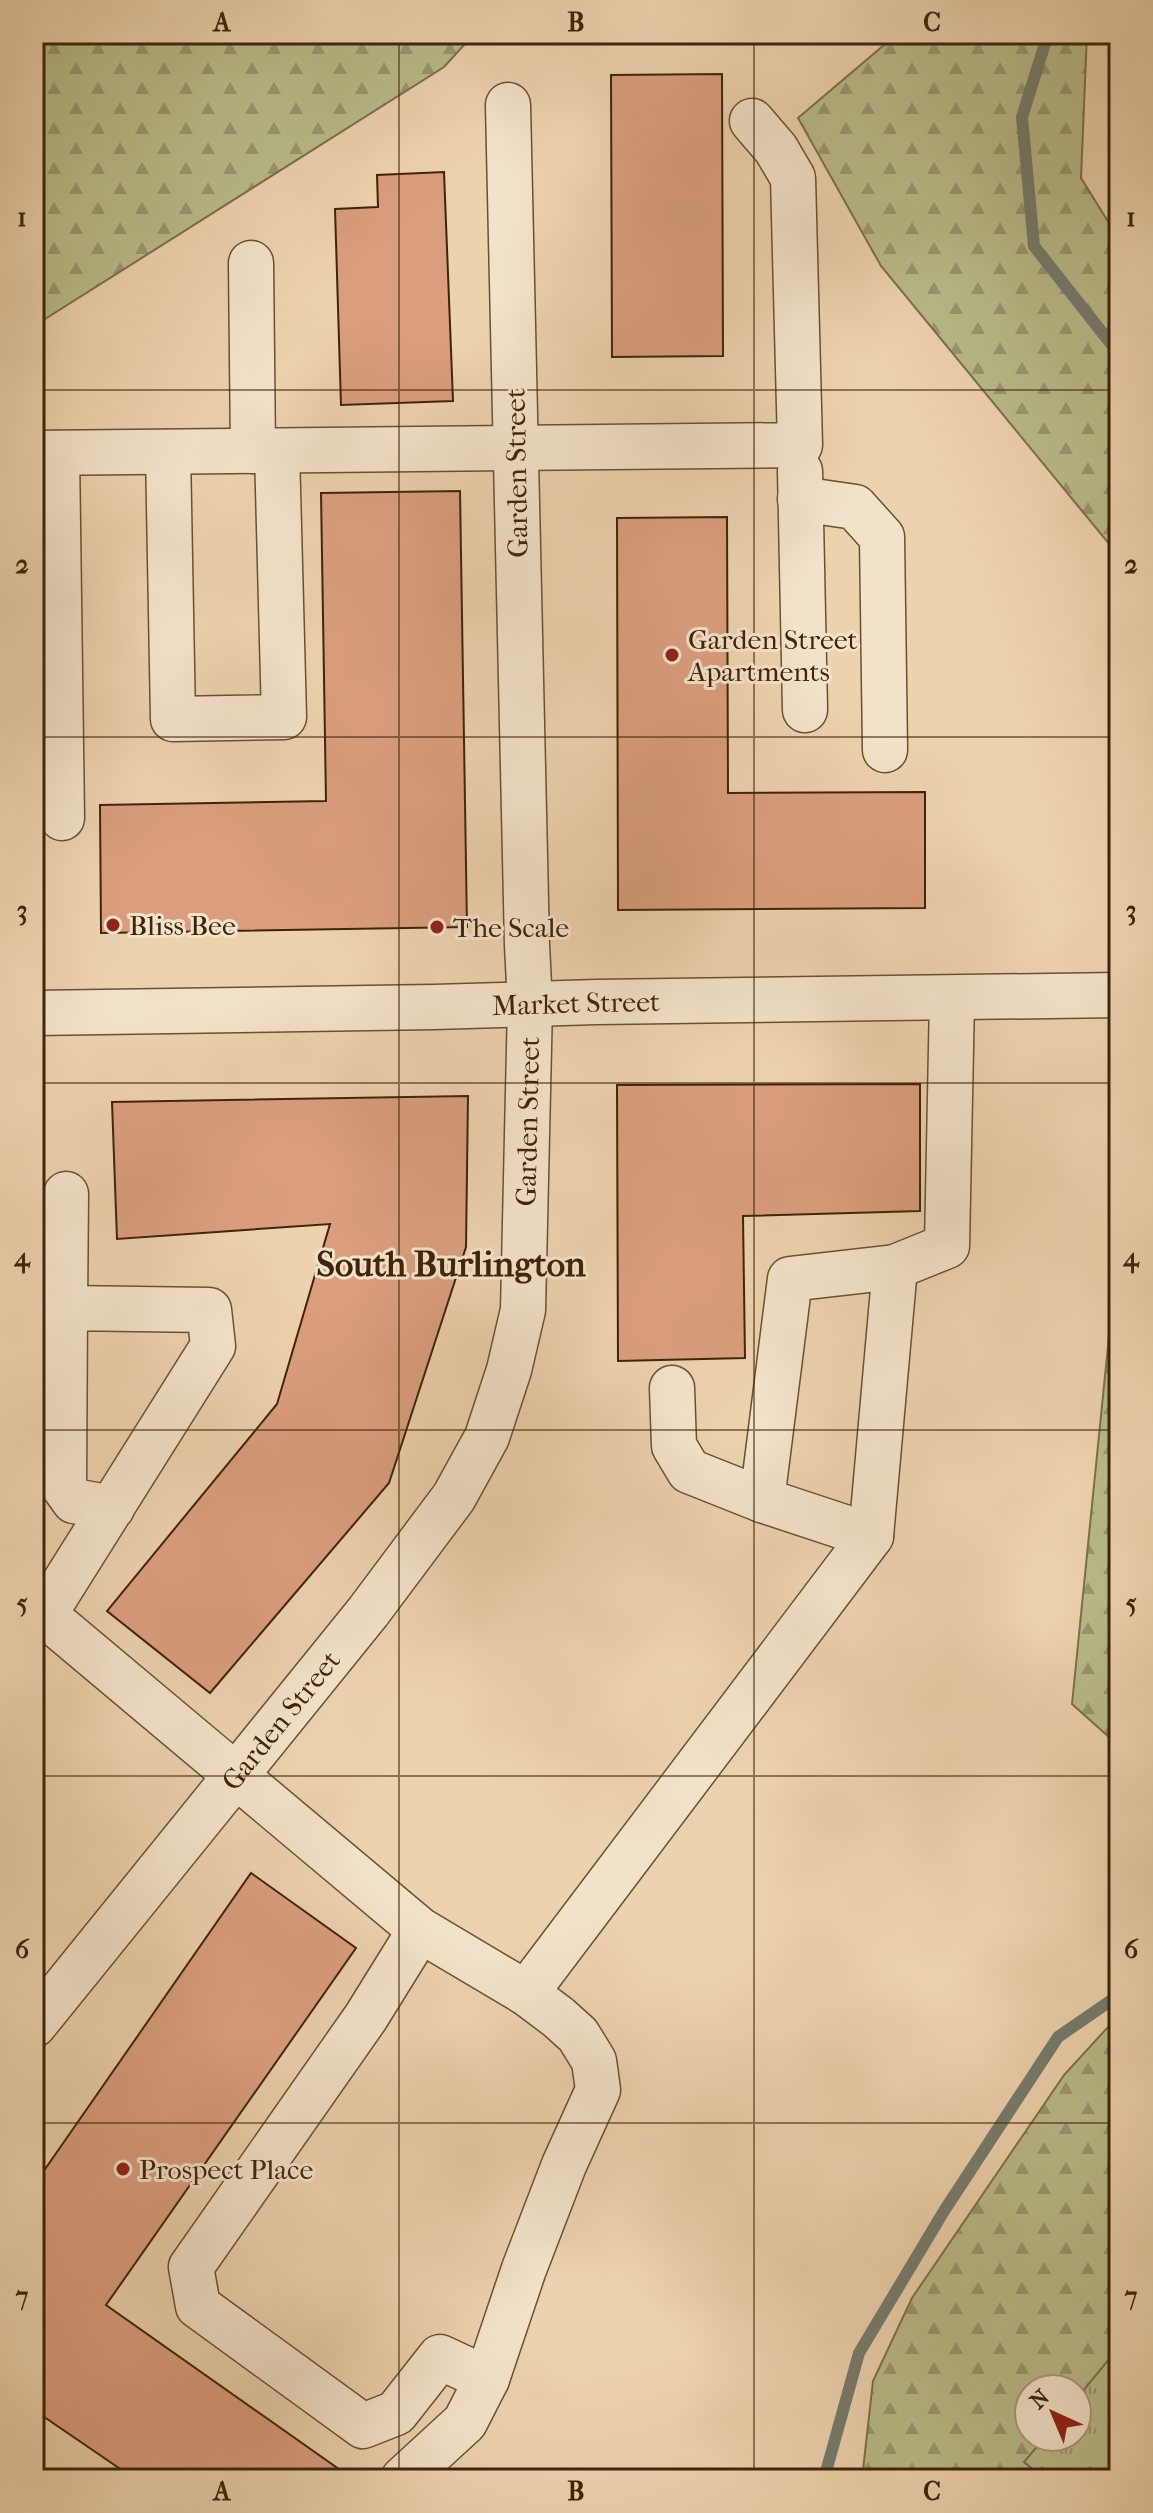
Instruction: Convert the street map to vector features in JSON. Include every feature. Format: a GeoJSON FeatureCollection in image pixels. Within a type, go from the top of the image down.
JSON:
{"type":"FeatureCollection","features":[{"type":"Feature","properties":{"kind":"street","name":"Garden Street"},"geometry":{"type":"LineString","coordinates":[[34,2025],[368,1612],[454,1497],[487,1437],[509,1370],[523,1310],[530,1004],[508,105]]}},
{"type":"Feature","properties":{"kind":"street"},"geometry":{"type":"LineString","coordinates":[[752,121],[776,149],[793,178],[805,710]]}},
{"type":"Feature","properties":{"kind":"street"},"geometry":{"type":"LineString","coordinates":[[168,452],[173,719],[284,717],[251,263]]}},
{"type":"Feature","properties":{"kind":"street"},"geometry":{"type":"LineString","coordinates":[[62,818],[45,453],[800,445]]}},
{"type":"Feature","properties":{"kind":"street"},"geometry":{"type":"LineString","coordinates":[[800,499],[855,507],[882,537],[885,750]]}},
{"type":"Feature","properties":{"kind":"street","name":"Market Street"},"geometry":{"type":"LineString","coordinates":[[34,1013],[1119,995]]}},
{"type":"Feature","properties":{"kind":"street"},"geometry":{"type":"LineString","coordinates":[[762,1500],[790,1279],[895,1267],[947,1246],[952,998]]}},
{"type":"Feature","properties":{"kind":"street"},"geometry":{"type":"LineString","coordinates":[[66,1194],[64,1487],[74,1501],[112,1508]]}},
{"type":"Feature","properties":{"kind":"street"},"geometry":{"type":"LineString","coordinates":[[526,1993],[871,1536],[895,1267]]}},
{"type":"Feature","properties":{"kind":"street"},"geometry":{"type":"LineString","coordinates":[[65,1308],[209,1310],[213,1346],[112,1508],[39,1611],[420,1930],[526,1993],[578,2035],[594,2061],[598,2090],[564,2165],[524,2269],[487,2379],[465,2422],[403,2479]]}},
{"type":"Feature","properties":{"kind":"street"},"geometry":{"type":"LineString","coordinates":[[672,1388],[674,1446],[689,1471],[762,1500],[871,1536]]}},
{"type":"Feature","properties":{"kind":"street"},"geometry":{"type":"LineString","coordinates":[[420,1930],[366,2017],[191,2267],[198,2306],[363,2426],[396,2413],[440,2357],[487,2379]]}},
{"type":"Feature","properties":{"kind":"green space"},"geometry":{"type":"Polygon","coordinates":[[[34,34],[474,34],[444,67],[34,326],[34,34]]]}},
{"type":"Feature","properties":{"kind":"green space"},"geometry":{"type":"Polygon","coordinates":[[[897,34],[1087,34],[1081,178],[1119,239],[1119,556],[881,266],[798,118],[897,34]]]}},
{"type":"Feature","properties":{"kind":"green space"},"geometry":{"type":"Polygon","coordinates":[[[1119,1186],[1119,1375],[1108,1346],[1119,1186]]]}},
{"type":"Feature","properties":{"kind":"green space"},"geometry":{"type":"Polygon","coordinates":[[[1108,1346],[1119,1375],[1119,1746],[1072,1704],[1108,1346]]]}},
{"type":"Feature","properties":{"kind":"green space"},"geometry":{"type":"Polygon","coordinates":[[[1119,2015],[1119,2479],[862,2479],[873,2381],[912,2298],[1064,2075],[1119,2015]]]}},
{"type":"Feature","properties":{"kind":"green space"},"geometry":{"type":"Polygon","coordinates":[[[1119,2347],[1119,2479],[1045,2479],[1024,2462],[1032,2453],[1093,2453],[1093,2379],[1119,2347]]]}},
{"type":"Feature","properties":{"kind":"building"},"geometry":{"type":"Polygon","coordinates":[[[722,74],[723,356],[612,357],[611,75],[722,74]]]}},
{"type":"Feature","properties":{"kind":"building"},"geometry":{"type":"Polygon","coordinates":[[[444,172],[453,401],[341,405],[335,209],[378,207],[377,175],[444,172]]]}},
{"type":"Feature","properties":{"kind":"building"},"geometry":{"type":"Polygon","coordinates":[[[460,491],[467,927],[101,933],[100,805],[326,801],[321,493],[460,491]]]}},
{"type":"Feature","properties":{"kind":"building","name":"Garden Street Apartments"},"geometry":{"type":"Polygon","coordinates":[[[727,517],[728,793],[925,792],[925,908],[618,910],[617,518],[727,517]]]}},
{"type":"Feature","properties":{"kind":"building"},"geometry":{"type":"Polygon","coordinates":[[[34,795],[39,795],[44,921],[34,921],[34,795]]]}},
{"type":"Feature","properties":{"kind":"building"},"geometry":{"type":"Polygon","coordinates":[[[920,1084],[920,1211],[743,1216],[745,1358],[618,1361],[617,1085],[920,1084]]]}},
{"type":"Feature","properties":{"kind":"building"},"geometry":{"type":"Polygon","coordinates":[[[468,1096],[466,1247],[389,1483],[210,1693],[107,1611],[277,1404],[330,1224],[117,1239],[112,1102],[468,1096]]]}},
{"type":"Feature","properties":{"kind":"building","name":"Prospect Place"},"geometry":{"type":"Polygon","coordinates":[[[251,1873],[356,1948],[106,2305],[353,2479],[135,2479],[34,2410],[34,2185],[251,1873]]]}},
{"type":"Feature","properties":{"kind":"waterway"},"geometry":{"type":"LineString","coordinates":[[1048,34],[1022,117],[1034,246],[1119,354]]}},
{"type":"Feature","properties":{"kind":"waterway"},"geometry":{"type":"LineString","coordinates":[[824,2479],[859,2353],[944,2211],[1058,2037],[1119,1995]]}},
{"type":"Feature","properties":{"kind":"place","name":"Garden Street Apartments"},"geometry":{"type":"Point","coordinates":[672,655]}},
{"type":"Feature","properties":{"kind":"place","name":"Bliss Bee"},"geometry":{"type":"Point","coordinates":[113,925]}},
{"type":"Feature","properties":{"kind":"place","name":"The Scale"},"geometry":{"type":"Point","coordinates":[437,927]}},
{"type":"Feature","properties":{"kind":"place","name":"Prospect Place"},"geometry":{"type":"Point","coordinates":[123,2169]}},
{"type":"Feature","properties":{"kind":"district","name":"South Burlington"},"geometry":{"type":"Point","coordinates":[451,1263]}}]}
